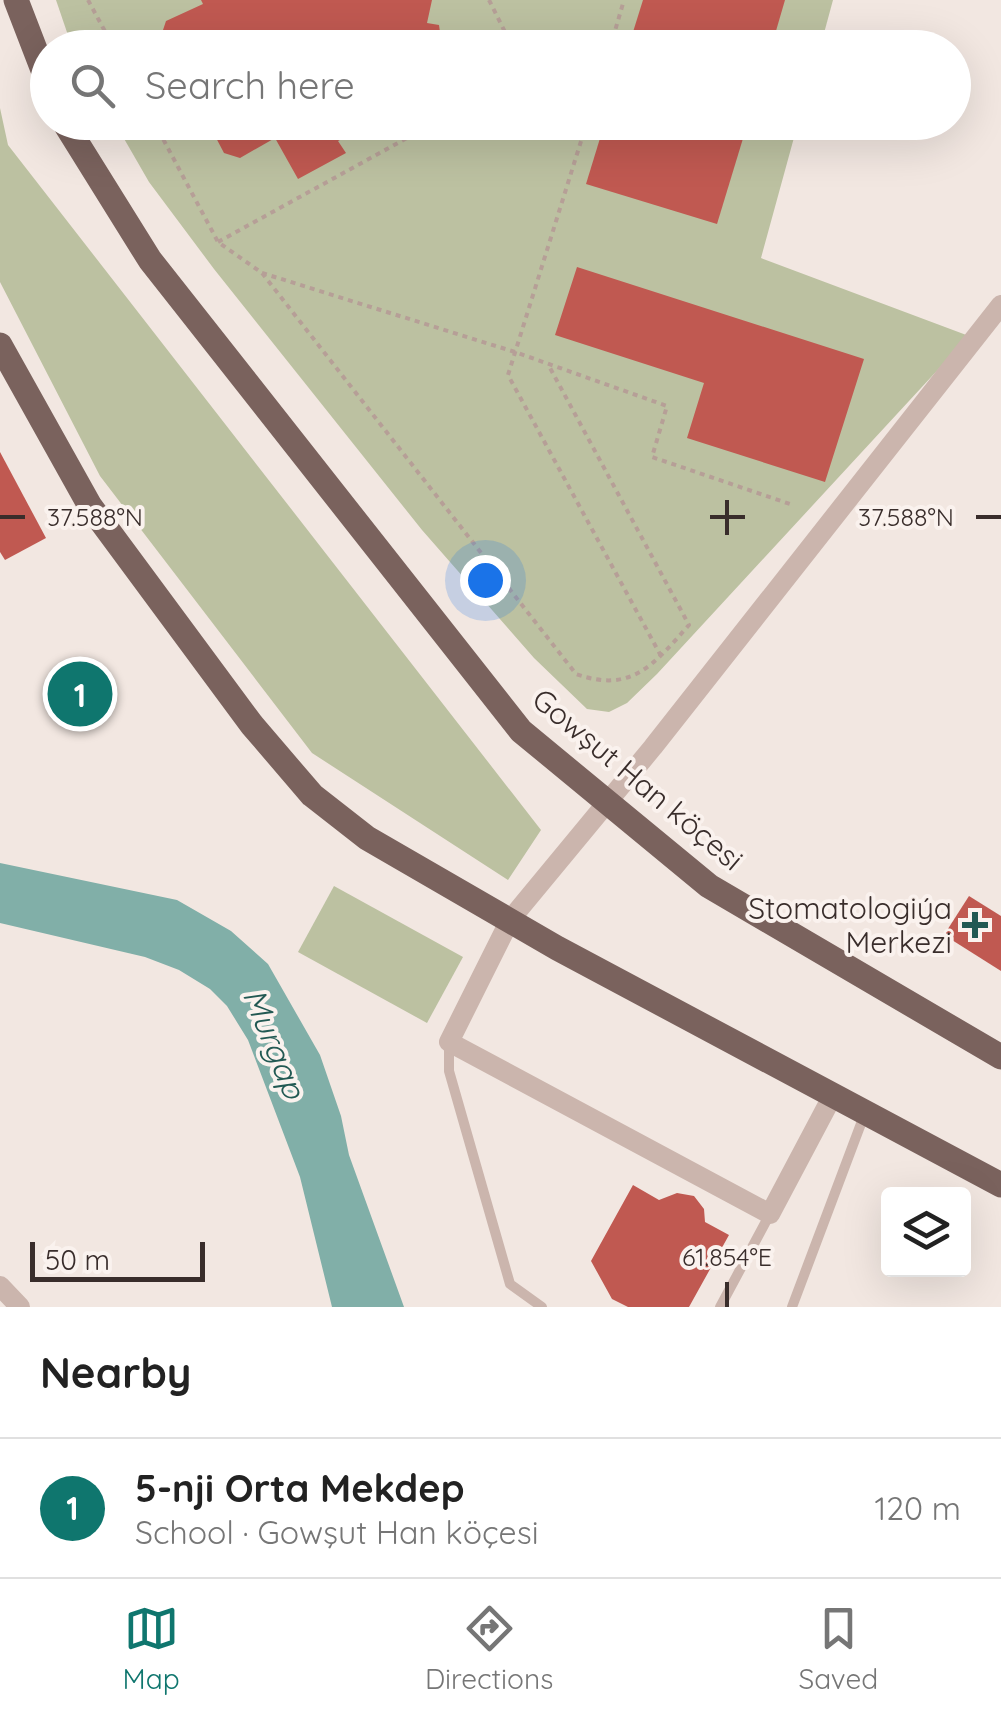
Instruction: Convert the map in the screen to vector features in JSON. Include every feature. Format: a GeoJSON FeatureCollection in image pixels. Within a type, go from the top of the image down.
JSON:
{"type":"FeatureCollection","features":[{"type":"Feature","properties":{"kind":"main road"},"geometry":{"type":"LineString","coordinates":[[16,0],[30,36]]}},
{"type":"Feature","properties":{"kind":"main road","name":"Gowşut Han köçesi"},"geometry":{"type":"LineString","coordinates":[[75,140],[150,260],[521,731],[708,886],[1001,1057]]}},
{"type":"Feature","properties":{"kind":"main road"},"geometry":{"type":"LineString","coordinates":[[0,345],[90,506],[252,724],[312,794],[367,838],[510,920],[1001,1185]]}},
{"type":"Feature","properties":{"kind":"street"},"geometry":{"type":"LineString","coordinates":[[833,1095],[770,1214],[449,1042],[510,920],[652,747],[1000,303]]}},
{"type":"Feature","properties":{"kind":"street"},"geometry":{"type":"LineString","coordinates":[[0,1286],[20,1307]]}},
{"type":"Feature","properties":{"kind":"lane"},"geometry":{"type":"LineString","coordinates":[[449,1042],[448,1070],[510,1284],[542,1307]]}},
{"type":"Feature","properties":{"kind":"lane"},"geometry":{"type":"LineString","coordinates":[[792,1307],[866,1112]]}},
{"type":"Feature","properties":{"kind":"lane"},"geometry":{"type":"LineString","coordinates":[[720,1307],[770,1214]]}},
{"type":"Feature","properties":{"kind":"path"},"geometry":{"type":"LineString","coordinates":[[88,0],[104,30]]}},
{"type":"Feature","properties":{"kind":"path"},"geometry":{"type":"LineString","coordinates":[[489,0],[505,30]]}},
{"type":"Feature","properties":{"kind":"path"},"geometry":{"type":"LineString","coordinates":[[615,30],[624,0]]}},
{"type":"Feature","properties":{"kind":"path"},"geometry":{"type":"LineString","coordinates":[[164,140],[218,242],[262,273],[576,674],[611,682],[633,678],[662,656],[689,625],[548,366]]}},
{"type":"Feature","properties":{"kind":"path"},"geometry":{"type":"LineString","coordinates":[[218,242],[403,140]]}},
{"type":"Feature","properties":{"kind":"path"},"geometry":{"type":"LineString","coordinates":[[581,140],[508,374],[662,656]]}},
{"type":"Feature","properties":{"kind":"path"},"geometry":{"type":"LineString","coordinates":[[262,273],[515,352],[667,406],[652,458],[790,504]]}},
{"type":"Feature","properties":{"kind":"green space"},"geometry":{"type":"Polygon","coordinates":[[[56,0],[833,0],[825,30],[66,30],[56,0]]]}},
{"type":"Feature","properties":{"kind":"green space"},"geometry":{"type":"Polygon","coordinates":[[[0,108],[8,145],[541,830],[508,880],[312,753],[100,476],[0,282],[0,108]]]}},
{"type":"Feature","properties":{"kind":"green space"},"geometry":{"type":"Polygon","coordinates":[[[125,140],[793,140],[761,258],[969,336],[657,674],[627,703],[609,712],[587,709],[534,658],[422,530],[149,182],[125,140]]]}},
{"type":"Feature","properties":{"kind":"green space"},"geometry":{"type":"Polygon","coordinates":[[[334,886],[463,957],[427,1023],[298,952],[334,886]]]}},
{"type":"Feature","properties":{"kind":"water","name":"Murgap"},"geometry":{"type":"Polygon","coordinates":[[[0,863],[177,900],[231,931],[268,964],[320,1055],[341,1116],[349,1155],[404,1307],[332,1307],[300,1177],[248,1040],[227,1006],[210,989],[179,970],[145,957],[0,923],[0,863]]]}},
{"type":"Feature","properties":{"kind":"building"},"geometry":{"type":"Polygon","coordinates":[[[201,0],[432,0],[427,23],[439,25],[440,30],[163,30],[166,21],[203,4],[201,0]]]}},
{"type":"Feature","properties":{"kind":"building"},"geometry":{"type":"Polygon","coordinates":[[[643,0],[785,0],[776,30],[634,30],[643,0]]]}},
{"type":"Feature","properties":{"kind":"building"},"geometry":{"type":"Polygon","coordinates":[[[217,140],[272,140],[240,158],[224,153],[217,140]]]}},
{"type":"Feature","properties":{"kind":"building"},"geometry":{"type":"Polygon","coordinates":[[[276,140],[340,140],[346,153],[298,179],[276,140]]]}},
{"type":"Feature","properties":{"kind":"building"},"geometry":{"type":"Polygon","coordinates":[[[599,140],[743,140],[717,224],[586,184],[599,140]]]}},
{"type":"Feature","properties":{"kind":"building"},"geometry":{"type":"Polygon","coordinates":[[[577,267],[864,359],[825,482],[687,438],[704,383],[555,335],[577,267]]]}},
{"type":"Feature","properties":{"kind":"building"},"geometry":{"type":"Polygon","coordinates":[[[0,452],[46,538],[5,560],[0,552],[0,452]]]}},
{"type":"Feature","properties":{"kind":"building","name":"Stomatologiýa Merkezi"},"geometry":{"type":"Polygon","coordinates":[[[969,896],[1001,916],[1001,971],[944,935],[969,896]]]}},
{"type":"Feature","properties":{"kind":"building"},"geometry":{"type":"Polygon","coordinates":[[[633,1185],[659,1200],[677,1193],[694,1196],[704,1209],[705,1222],[729,1235],[689,1307],[628,1307],[612,1299],[591,1261],[633,1185]]]}},
{"type":"Feature","properties":{"kind":"place","name":"5-nji Orta Mekdep"},"geometry":{"type":"Point","coordinates":[80,694]}},
{"type":"Feature","properties":{"kind":"place","name":"Stomatologiýa Merkezi"},"geometry":{"type":"Point","coordinates":[975,925]}}]}
